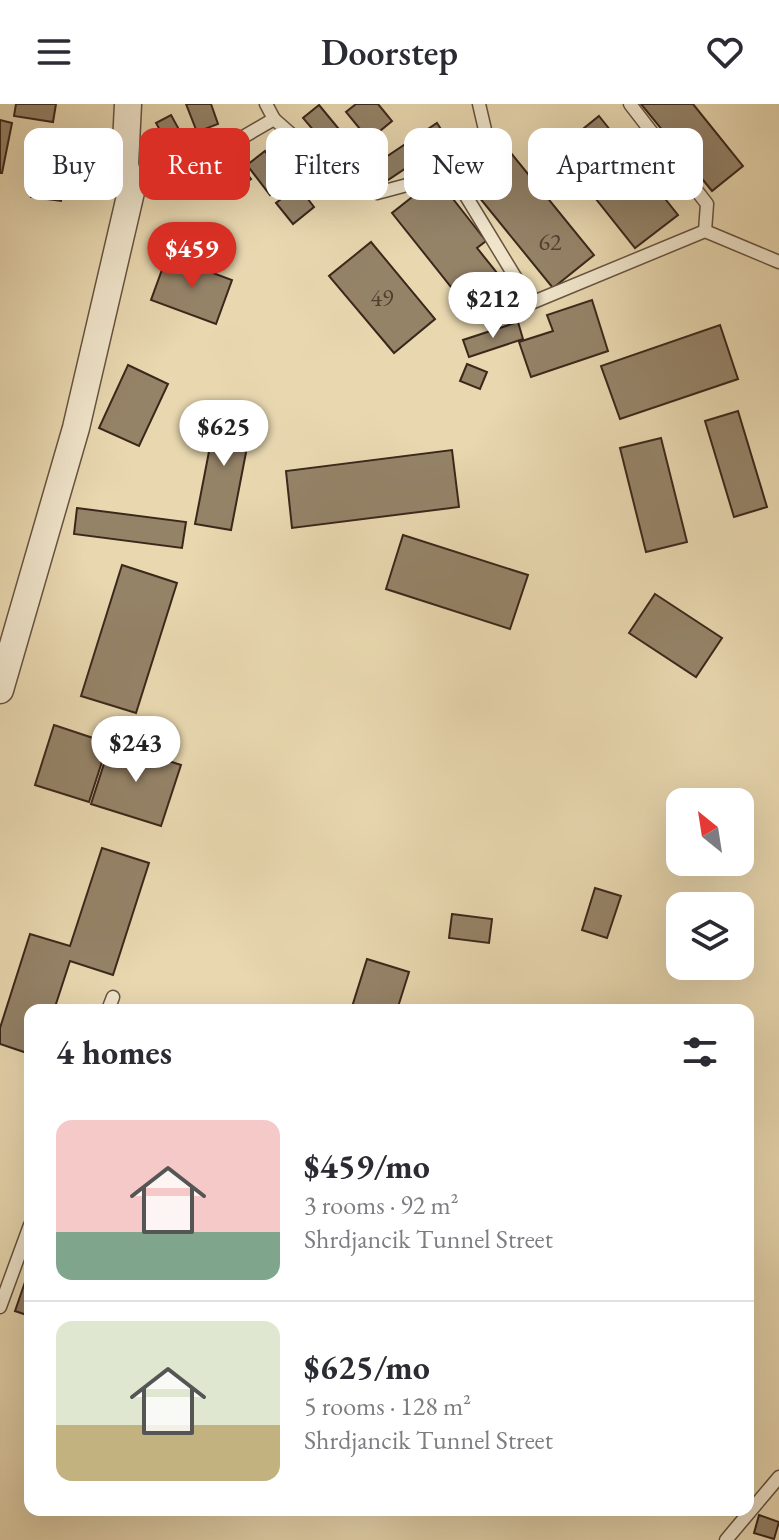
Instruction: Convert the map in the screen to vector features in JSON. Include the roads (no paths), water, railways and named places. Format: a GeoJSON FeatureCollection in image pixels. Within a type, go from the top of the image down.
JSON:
{"type":"FeatureCollection","features":[{"type":"Feature","properties":{"kind":"street"},"geometry":{"type":"LineString","coordinates":[[0,690],[76,428],[131,192],[125,164],[128,104]]}},
{"type":"Feature","properties":{"kind":"lane"},"geometry":{"type":"LineString","coordinates":[[266,104],[274,119],[335,173],[377,193],[404,186]]}},
{"type":"Feature","properties":{"kind":"lane"},"geometry":{"type":"LineString","coordinates":[[479,104],[485,128]]}},
{"type":"Feature","properties":{"kind":"lane"},"geometry":{"type":"LineString","coordinates":[[630,104],[707,204],[705,231]]}},
{"type":"Feature","properties":{"kind":"lane"},"geometry":{"type":"LineString","coordinates":[[131,192],[171,179],[274,119]]}},
{"type":"Feature","properties":{"kind":"lane"},"geometry":{"type":"LineString","coordinates":[[468,200],[531,303],[705,231],[779,262]]}},
{"type":"Feature","properties":{"kind":"lane"},"geometry":{"type":"LineString","coordinates":[[110,1004],[113,997]]}},
{"type":"Feature","properties":{"kind":"lane"},"geometry":{"type":"LineString","coordinates":[[0,1307],[24,1241]]}},
{"type":"Feature","properties":{"kind":"lane"},"geometry":{"type":"LineString","coordinates":[[754,1507],[779,1477]]}},
{"type":"Feature","properties":{"kind":"lane"},"geometry":{"type":"LineString","coordinates":[[726,1540],[746,1516]]}}]}
